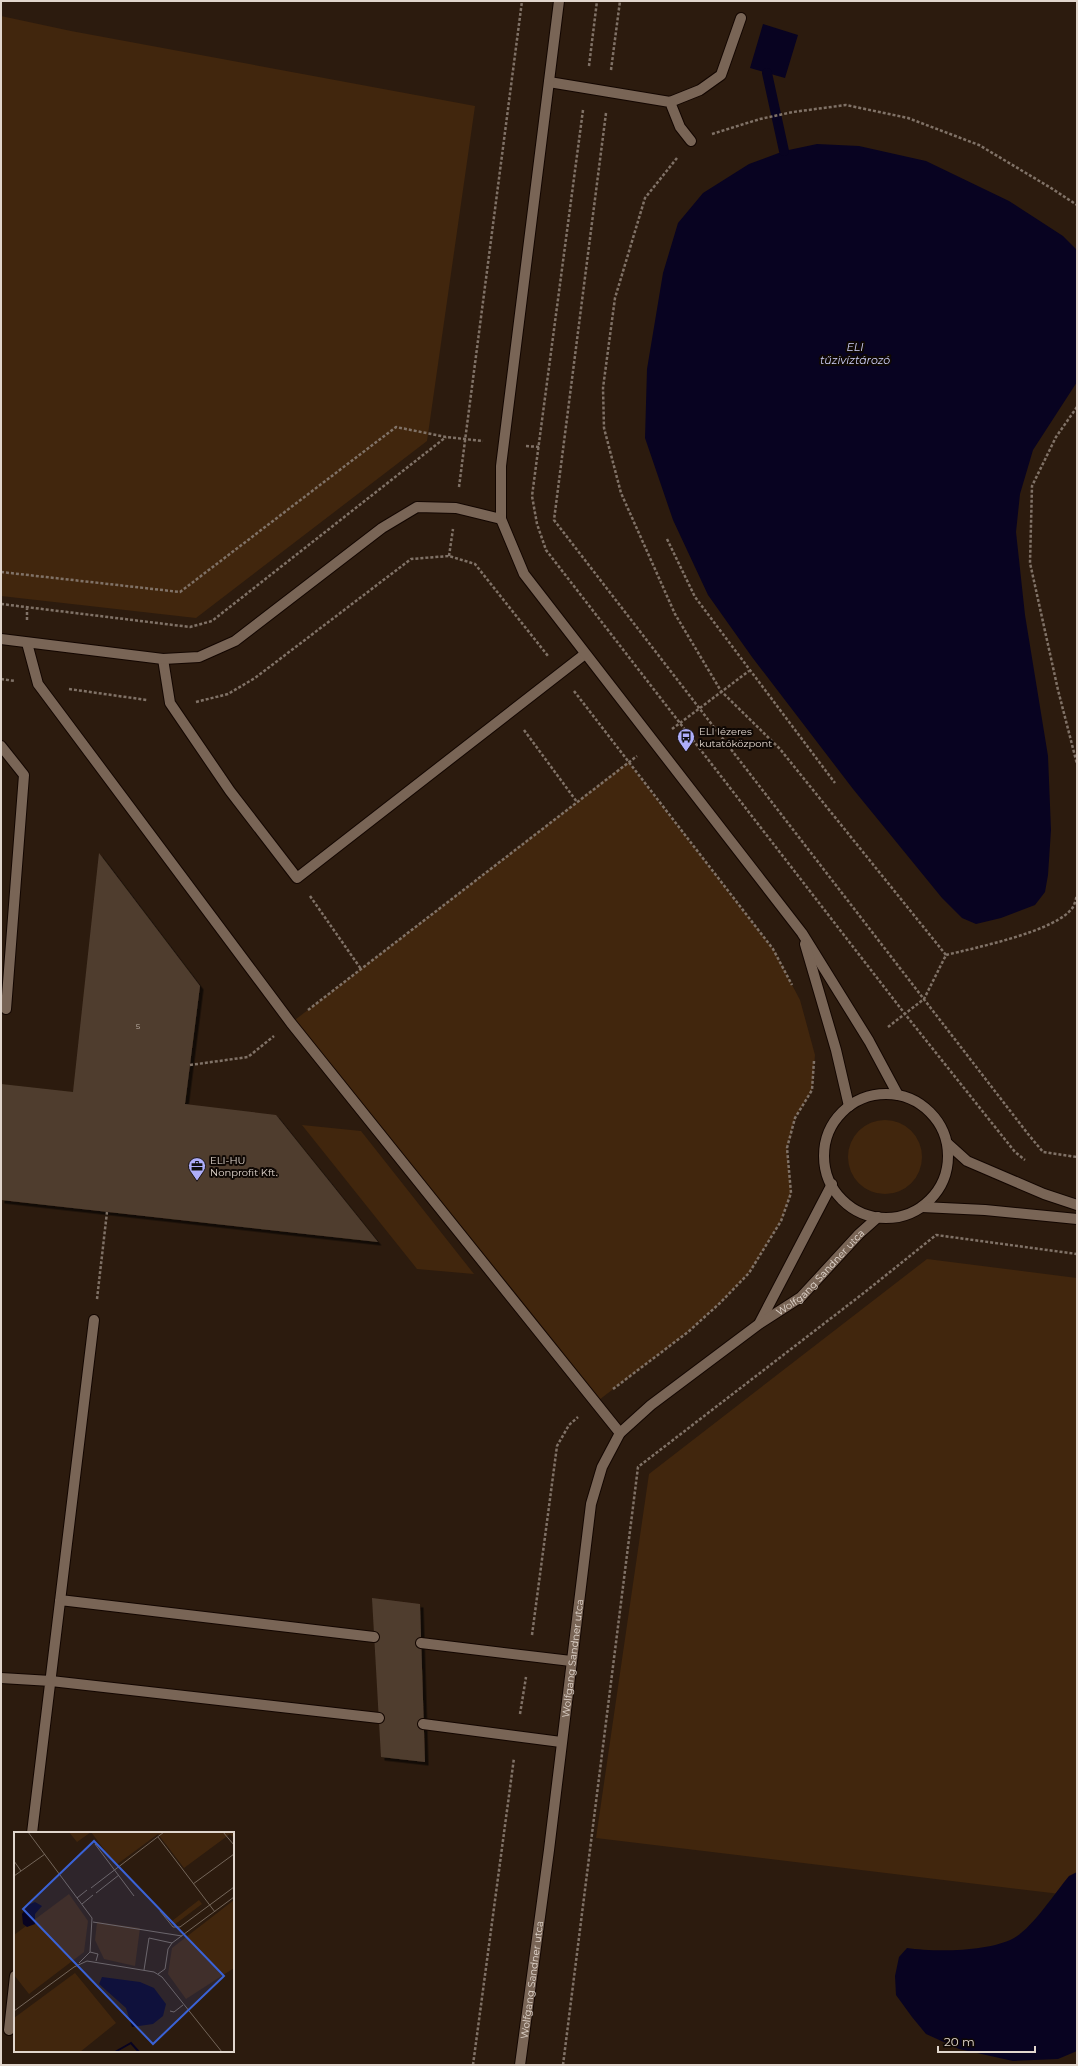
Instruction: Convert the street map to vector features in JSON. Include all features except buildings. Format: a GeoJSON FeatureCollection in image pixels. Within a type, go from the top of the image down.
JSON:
{"type":"FeatureCollection","features":[{"type":"Feature","properties":{"kind":"street"},"geometry":{"type":"LineString","coordinates":[[559,1],[501,466],[501,519],[524,574],[802,933],[869,1041],[898,1095]]}},
{"type":"Feature","properties":{"kind":"street"},"geometry":{"type":"LineString","coordinates":[[549,82],[670,102],[700,90],[721,75],[741,18]]}},
{"type":"Feature","properties":{"kind":"street"},"geometry":{"type":"LineString","coordinates":[[670,102],[680,127],[690,141]]}},
{"type":"Feature","properties":{"kind":"street"},"geometry":{"type":"LineString","coordinates":[[1,639],[163,659],[199,657],[235,641],[382,528],[418,507],[456,508],[501,519]]}},
{"type":"Feature","properties":{"kind":"street"},"geometry":{"type":"LineString","coordinates":[[27,643],[38,684],[291,1023],[620,1433]]}},
{"type":"Feature","properties":{"kind":"street"},"geometry":{"type":"LineString","coordinates":[[163,659],[170,703],[230,791],[297,878],[585,654]]}},
{"type":"Feature","properties":{"kind":"street"},"geometry":{"type":"LineString","coordinates":[[1,746],[24,775],[6,1009]]}},
{"type":"Feature","properties":{"kind":"street"},"geometry":{"type":"LineString","coordinates":[[802,933],[836,1050],[849,1106]]}},
{"type":"Feature","properties":{"kind":"street"},"geometry":{"type":"LineString","coordinates":[[881,1094],[898,1095],[915,1101],[930,1112],[941,1126],[947,1143],[948,1161],[944,1179],[935,1194],[922,1207],[908,1214],[893,1217],[878,1217],[859,1212],[843,1200],[832,1184],[825,1164],[826,1142],[834,1122],[849,1106],[864,1098],[881,1094]]}},
{"type":"Feature","properties":{"kind":"street"},"geometry":{"type":"LineString","coordinates":[[947,1143],[967,1161],[984,1170],[1044,1194],[1077,1205]]}},
{"type":"Feature","properties":{"kind":"street","name":"Wolfgang Sandner utca"},"geometry":{"type":"LineString","coordinates":[[759,1324],[832,1184]]}},
{"type":"Feature","properties":{"kind":"street"},"geometry":{"type":"LineString","coordinates":[[922,1207],[985,1210],[1077,1219]]}},
{"type":"Feature","properties":{"kind":"street","name":"Wolfgang Sandner utca"},"geometry":{"type":"LineString","coordinates":[[520,2065],[549,1850],[591,1504],[602,1467],[620,1433],[651,1405],[759,1324],[801,1297],[859,1234],[878,1217]]}},
{"type":"Feature","properties":{"kind":"street"},"geometry":{"type":"LineString","coordinates":[[32,1832],[94,1320]]}},
{"type":"Feature","properties":{"kind":"street"},"geometry":{"type":"LineString","coordinates":[[60,1600],[374,1637]]}},
{"type":"Feature","properties":{"kind":"street"},"geometry":{"type":"LineString","coordinates":[[421,1643],[571,1661]]}},
{"type":"Feature","properties":{"kind":"street"},"geometry":{"type":"LineString","coordinates":[[1,1678],[50,1681],[379,1718]]}},
{"type":"Feature","properties":{"kind":"street"},"geometry":{"type":"LineString","coordinates":[[423,1724],[561,1742]]}},
{"type":"Feature","properties":{"kind":"street"},"geometry":{"type":"LineString","coordinates":[[9,2030],[14,1985]]}},
{"type":"Feature","properties":{"kind":"path"},"geometry":{"type":"LineString","coordinates":[[449,556],[522,1]]}},
{"type":"Feature","properties":{"kind":"path"},"geometry":{"type":"LineString","coordinates":[[597,1],[532,496],[537,524],[546,550],[906,1014],[1015,1152],[1026,1162]]}},
{"type":"Feature","properties":{"kind":"path"},"geometry":{"type":"LineString","coordinates":[[620,1],[554,520],[698,708],[1044,1152],[1077,1157]]}},
{"type":"Feature","properties":{"kind":"path"},"geometry":{"type":"LineString","coordinates":[[946,955],[780,749],[721,691],[675,614],[621,493],[604,428],[603,388],[617,290],[645,198],[690,141],[760,119],[793,112],[846,105],[908,118],[979,145],[1052,188],[1077,205]]}},
{"type":"Feature","properties":{"kind":"path"},"geometry":{"type":"LineString","coordinates":[[1077,407],[1056,437],[1032,486],[1030,563],[1058,690],[1077,764]]}},
{"type":"Feature","properties":{"kind":"path"},"geometry":{"type":"LineString","coordinates":[[1,572],[180,592],[396,427],[446,437],[212,621],[190,628],[1,604]]}},
{"type":"Feature","properties":{"kind":"path"},"geometry":{"type":"LineString","coordinates":[[667,539],[694,597],[835,783]]}},
{"type":"Feature","properties":{"kind":"path"},"geometry":{"type":"LineString","coordinates":[[190,1065],[248,1057],[698,708],[749,671]]}},
{"type":"Feature","properties":{"kind":"path"},"geometry":{"type":"LineString","coordinates":[[510,711],[578,802]]}},
{"type":"Feature","properties":{"kind":"path"},"geometry":{"type":"LineString","coordinates":[[297,878],[361,969]]}},
{"type":"Feature","properties":{"kind":"path"},"geometry":{"type":"LineString","coordinates":[[869,1041],[924,999],[946,955],[1027,933],[1050,924],[1072,907],[1077,895]]}},
{"type":"Feature","properties":{"kind":"path"},"geometry":{"type":"LineString","coordinates":[[473,2065],[516,1736],[529,1656],[557,1446],[569,1425],[595,1403],[688,1332],[720,1303],[749,1273],[781,1221],[791,1193],[787,1148],[795,1118],[812,1090],[815,1056],[836,1050]]}},
{"type":"Feature","properties":{"kind":"path"},"geometry":{"type":"LineString","coordinates":[[94,1320],[107,1212]]}},
{"type":"Feature","properties":{"kind":"path"},"geometry":{"type":"LineString","coordinates":[[563,2065],[638,1467],[866,1292],[936,1235],[1077,1254]]}},
{"type":"Feature","properties":{"kind":"shaded area"},"geometry":{"type":"Polygon","coordinates":[[[1,16],[71,31],[475,106],[427,441],[196,618],[1,596],[1,16]]]}},
{"type":"Feature","properties":{"kind":"shaded area"},"geometry":{"type":"Polygon","coordinates":[[[628,762],[773,949],[800,1000],[815,1055],[812,1090],[795,1118],[787,1148],[791,1193],[781,1221],[749,1273],[720,1303],[688,1332],[595,1403],[291,1023],[628,762]]]}},
{"type":"Feature","properties":{"kind":"shaded area"},"geometry":{"type":"Polygon","coordinates":[[[885,1120],[906,1126],[916,1136],[922,1157],[916,1178],[906,1188],[885,1194],[864,1188],[854,1178],[848,1157],[854,1136],[864,1126],[885,1120]]]}},
{"type":"Feature","properties":{"kind":"shaded area"},"geometry":{"type":"Polygon","coordinates":[[[302,1125],[361,1131],[474,1274],[417,1269],[302,1125]]]}},
{"type":"Feature","properties":{"kind":"shaded area"},"geometry":{"type":"Polygon","coordinates":[[[927,1259],[1077,1278],[1077,1896],[596,1838],[649,1474],[927,1259]]]}},
{"type":"Feature","properties":{"kind":"water"},"geometry":{"type":"Polygon","coordinates":[[[763,24],[798,35],[785,78],[750,68],[763,24]]]}},
{"type":"Feature","properties":{"kind":"water","name":"ELI tűzivíztározó"},"geometry":{"type":"Polygon","coordinates":[[[817,144],[859,146],[926,161],[1009,201],[1063,236],[1077,250],[1077,382],[1033,450],[1020,494],[1016,532],[1025,615],[1048,756],[1051,830],[1048,875],[1045,892],[1035,905],[1001,918],[976,924],[962,918],[942,898],[853,789],[752,657],[708,595],[673,520],[645,438],[647,369],[663,273],[678,223],[703,193],[749,164],[784,151],[817,144]]]}},
{"type":"Feature","properties":{"kind":"water"},"geometry":{"type":"Polygon","coordinates":[[[1077,1872],[1077,2051],[1058,2059],[1013,2061],[959,2049],[926,2034],[896,1995],[895,1976],[899,1957],[907,1948],[961,1950],[1003,1943],[1021,1933],[1043,1910],[1069,1876],[1077,1872]]]}},
{"type":"Feature","properties":{"kind":"waterway"},"geometry":{"type":"LineString","coordinates":[[767,73],[784,151]]}},
{"type":"Feature","properties":{"kind":"place","name":"ELI lézeres kutatóközpont"},"geometry":{"type":"Point","coordinates":[686,752]}},
{"type":"Feature","properties":{"kind":"place","name":"ELI-HU Nonprofit Kft."},"geometry":{"type":"Point","coordinates":[197,1181]}}]}
